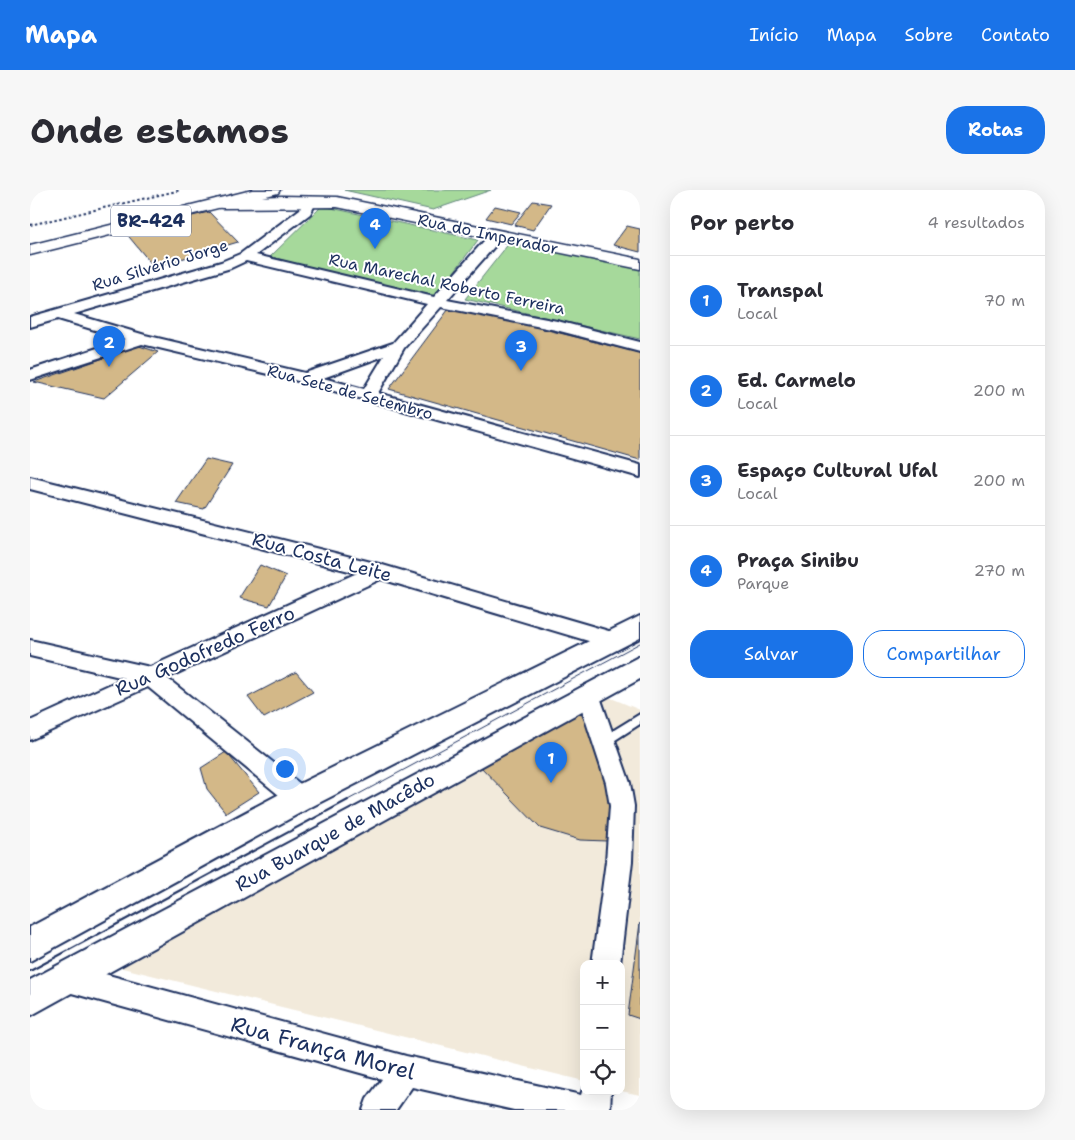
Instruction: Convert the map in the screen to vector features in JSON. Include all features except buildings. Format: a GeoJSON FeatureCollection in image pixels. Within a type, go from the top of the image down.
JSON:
{"type":"FeatureCollection","features":[{"type":"Feature","properties":{"kind":"main road","name":"BR-424"},"geometry":{"type":"LineString","coordinates":[[30,237],[226,197],[272,190]]}},
{"type":"Feature","properties":{"kind":"main road","name":"Rua do Imperador"},"geometry":{"type":"LineString","coordinates":[[226,197],[311,201],[330,196],[496,236],[640,264]]}},
{"type":"Feature","properties":{"kind":"main road","name":"BR-424"},"geometry":{"type":"LineString","coordinates":[[30,250],[226,197]]}},
{"type":"Feature","properties":{"kind":"street","name":"Rua Silvério Jorge"},"geometry":{"type":"LineString","coordinates":[[30,322],[226,265],[245,257],[305,211],[311,201]]}},
{"type":"Feature","properties":{"kind":"street"},"geometry":{"type":"LineString","coordinates":[[368,396],[398,346],[496,236]]}},
{"type":"Feature","properties":{"kind":"street","name":"Rua Marechal Roberto Ferreira"},"geometry":{"type":"LineString","coordinates":[[245,257],[437,302],[557,326],[640,347]]}},
{"type":"Feature","properties":{"kind":"street","name":"Rua Sete de Setembro"},"geometry":{"type":"LineString","coordinates":[[59,314],[141,339],[306,378],[640,471]]}},
{"type":"Feature","properties":{"kind":"street"},"geometry":{"type":"LineString","coordinates":[[30,375],[141,339]]}},
{"type":"Feature","properties":{"kind":"street"},"geometry":{"type":"LineString","coordinates":[[306,378],[398,346]]}},
{"type":"Feature","properties":{"kind":"street","name":"Rua Costa Leite"},"geometry":{"type":"LineString","coordinates":[[30,483],[379,571],[612,640]]}},
{"type":"Feature","properties":{"kind":"street","name":"Rua Godofredo Ferro"},"geometry":{"type":"LineString","coordinates":[[30,730],[379,571]]}},
{"type":"Feature","properties":{"kind":"street"},"geometry":{"type":"LineString","coordinates":[[30,945],[300,798],[640,626]]}},
{"type":"Feature","properties":{"kind":"street"},"geometry":{"type":"LineString","coordinates":[[30,648],[149,675],[300,798]]}},
{"type":"Feature","properties":{"kind":"street","name":"Rua Buarque de Macêdo"},"geometry":{"type":"LineString","coordinates":[[30,1000],[640,666]]}},
{"type":"Feature","properties":{"kind":"street"},"geometry":{"type":"LineString","coordinates":[[588,694],[618,783],[622,806],[619,862],[607,960]]}},
{"type":"Feature","properties":{"kind":"street","name":"Rua França Morel"},"geometry":{"type":"LineString","coordinates":[[68,978],[406,1072],[581,1110]]}},
{"type":"Feature","properties":{"kind":"street"},"geometry":{"type":"LineString","coordinates":[[378,1110],[406,1072]]}},
{"type":"Feature","properties":{"kind":"street"},"geometry":{"type":"LineString","coordinates":[[595,1110],[596,1095]]}},
{"type":"Feature","properties":{"kind":"lane"},"geometry":{"type":"LineString","coordinates":[[605,741],[640,718]]}},
{"type":"Feature","properties":{"kind":"path"},"geometry":{"type":"LineString","coordinates":[[30,225],[181,190]]}},
{"type":"Feature","properties":{"kind":"shaded area"},"geometry":{"type":"Polygon","coordinates":[[[599,693],[640,710],[640,1095],[625,1092],[625,960],[580,960],[580,1080],[90,960],[599,693]]]}},
{"type":"Feature","properties":{"kind":"green space"},"geometry":{"type":"Polygon","coordinates":[[[344,190],[491,190],[433,210],[344,190]]]}},
{"type":"Feature","properties":{"kind":"green space"},"geometry":{"type":"Polygon","coordinates":[[[322,206],[478,240],[435,297],[270,257],[322,206]]]}},
{"type":"Feature","properties":{"kind":"green space"},"geometry":{"type":"Polygon","coordinates":[[[510,242],[640,269],[640,339],[465,299],[510,242]]]}},
{"type":"Feature","properties":{"kind":"tram line"},"geometry":{"type":"LineString","coordinates":[[346,801],[640,643]]}},
{"type":"Feature","properties":{"kind":"tram line"},"geometry":{"type":"LineString","coordinates":[[30,971],[348,800]]}},
{"type":"Feature","properties":{"kind":"place","name":"Praça Sinibu"},"geometry":{"type":"Point","coordinates":[375,249]}},
{"type":"Feature","properties":{"kind":"place","name":"Ed. Carmelo"},"geometry":{"type":"Point","coordinates":[109,367]}},
{"type":"Feature","properties":{"kind":"place","name":"Espaço Cultural Ufal"},"geometry":{"type":"Point","coordinates":[521,371]}},
{"type":"Feature","properties":{"kind":"place","name":"Transpal"},"geometry":{"type":"Point","coordinates":[551,783]}}]}
